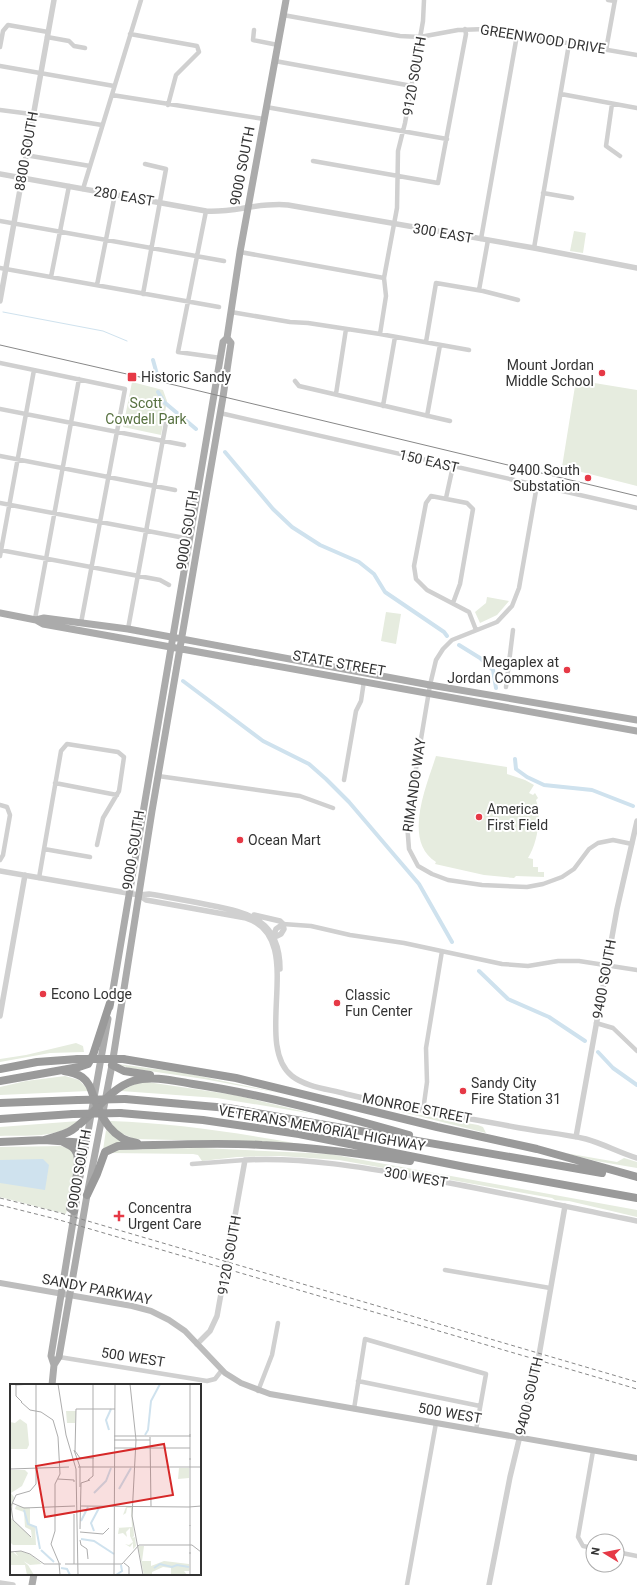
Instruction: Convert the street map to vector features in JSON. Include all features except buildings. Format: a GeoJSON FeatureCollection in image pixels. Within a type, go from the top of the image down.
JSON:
{"type":"FeatureCollection","features":[{"type":"Feature","properties":{"kind":"highway"},"geometry":{"type":"LineString","coordinates":[[0,1081],[83,1066],[90,1061],[110,1004]]}},
{"type":"Feature","properties":{"kind":"highway"},"geometry":{"type":"LineString","coordinates":[[0,1069],[37,1062],[78,1059],[123,1059],[236,1078],[437,1127],[530,1147],[637,1178]]}},
{"type":"Feature","properties":{"kind":"highway"},"geometry":{"type":"LineString","coordinates":[[112,1064],[124,1071],[168,1080],[218,1087],[266,1098],[452,1147]]}},
{"type":"Feature","properties":{"kind":"highway"},"geometry":{"type":"LineString","coordinates":[[61,1070],[81,1076],[90,1085],[102,1116],[115,1134],[135,1143],[237,1144],[308,1148],[465,1167]]}},
{"type":"Feature","properties":{"kind":"highway"},"geometry":{"type":"LineString","coordinates":[[44,1140],[68,1132],[91,1115],[115,1091],[133,1081],[141,1079],[168,1080]]}},
{"type":"Feature","properties":{"kind":"highway","name":"VETERANS MEMORIAL HIGHWAY"},"geometry":{"type":"LineString","coordinates":[[0,1104],[78,1100],[125,1100],[228,1108],[637,1178]]}},
{"type":"Feature","properties":{"kind":"highway","name":"VETERANS MEMORIAL HIGHWAY"},"geometry":{"type":"LineString","coordinates":[[0,1119],[73,1114],[120,1113],[203,1120],[299,1134],[465,1167],[637,1198]]}},
{"type":"Feature","properties":{"kind":"highway"},"geometry":{"type":"LineString","coordinates":[[0,1142],[44,1140],[63,1142],[75,1141],[86,1143]]}},
{"type":"Feature","properties":{"kind":"highway"},"geometry":{"type":"LineString","coordinates":[[63,1142],[74,1148],[77,1154],[78,1165],[70,1208],[74,1211]]}},
{"type":"Feature","properties":{"kind":"highway"},"geometry":{"type":"LineString","coordinates":[[87,1195],[97,1174],[103,1156],[108,1149],[118,1146],[168,1144]]}},
{"type":"Feature","properties":{"kind":"main road","name":"9000 SOUTH"},"geometry":{"type":"LineString","coordinates":[[52,1384],[54,1365],[51,1356],[60,1302],[60,1293],[174,637],[223,342],[227,338],[240,252],[286,0]]}},
{"type":"Feature","properties":{"kind":"main road","name":"9000 SOUTH"},"geometry":{"type":"LineString","coordinates":[[54,1365],[59,1357],[87,1195],[112,1064],[158,776],[220,413],[231,343],[227,338]]}},
{"type":"Feature","properties":{"kind":"main road"},"geometry":{"type":"LineString","coordinates":[[208,431],[220,413]]}},
{"type":"Feature","properties":{"kind":"main road"},"geometry":{"type":"LineString","coordinates":[[200,482],[201,499],[198,519],[202,522]]}},
{"type":"Feature","properties":{"kind":"main road","name":"STATE STREET"},"geometry":{"type":"LineString","coordinates":[[0,613],[36,619],[44,618],[128,629],[182,638],[637,730]]}},
{"type":"Feature","properties":{"kind":"main road","name":"STATE STREET"},"geometry":{"type":"LineString","coordinates":[[36,619],[43,624],[364,681],[429,688],[637,720]]}},
{"type":"Feature","properties":{"kind":"main road","name":"SANDY PARKWAY"},"geometry":{"type":"LineString","coordinates":[[0,1283],[151,1311],[177,1325],[222,1370],[241,1383],[258,1391]]}},
{"type":"Feature","properties":{"kind":"main road","name":"500 WEST"},"geometry":{"type":"LineString","coordinates":[[258,1391],[637,1458]]}},
{"type":"Feature","properties":{"kind":"main road"},"geometry":{"type":"LineString","coordinates":[[32,1585],[34,1575]]}},
{"type":"Feature","properties":{"kind":"street","name":"8800 SOUTH"},"geometry":{"type":"LineString","coordinates":[[0,301],[3,268],[14,223],[54,0]]}},
{"type":"Feature","properties":{"kind":"street"},"geometry":{"type":"LineString","coordinates":[[83,189],[141,0]]}},
{"type":"Feature","properties":{"kind":"street","name":"9120 SOUTH"},"geometry":{"type":"LineString","coordinates":[[380,334],[386,296],[384,278],[398,199],[398,152],[412,86],[423,21],[424,0]]}},
{"type":"Feature","properties":{"kind":"street"},"geometry":{"type":"LineString","coordinates":[[606,50],[615,1],[608,0]]}},
{"type":"Feature","properties":{"kind":"street","name":"GREENWOOD DRIVE"},"geometry":{"type":"LineString","coordinates":[[283,15],[400,36],[420,37],[465,29],[486,28],[517,35],[637,55]]}},
{"type":"Feature","properties":{"kind":"street"},"geometry":{"type":"LineString","coordinates":[[0,47],[3,31],[6,26],[11,25],[47,34],[69,41],[74,46],[85,48]]}},
{"type":"Feature","properties":{"kind":"street"},"geometry":{"type":"LineString","coordinates":[[313,161],[438,183],[466,34],[465,29]]}},
{"type":"Feature","properties":{"kind":"street"},"geometry":{"type":"LineString","coordinates":[[254,30],[253,40],[278,45]]}},
{"type":"Feature","properties":{"kind":"street"},"geometry":{"type":"LineString","coordinates":[[130,34],[197,46],[199,52],[176,75],[168,105]]}},
{"type":"Feature","properties":{"kind":"street"},"geometry":{"type":"LineString","coordinates":[[481,239],[517,35]]}},
{"type":"Feature","properties":{"kind":"street"},"geometry":{"type":"LineString","coordinates":[[534,248],[569,44]]}},
{"type":"Feature","properties":{"kind":"street"},"geometry":{"type":"LineString","coordinates":[[275,61],[412,86]]}},
{"type":"Feature","properties":{"kind":"street"},"geometry":{"type":"LineString","coordinates":[[0,66],[114,86]]}},
{"type":"Feature","properties":{"kind":"street"},"geometry":{"type":"LineString","coordinates":[[561,94],[637,108]]}},
{"type":"Feature","properties":{"kind":"street"},"geometry":{"type":"LineString","coordinates":[[112,95],[264,119]]}},
{"type":"Feature","properties":{"kind":"street"},"geometry":{"type":"LineString","coordinates":[[612,104],[606,146],[620,156]]}},
{"type":"Feature","properties":{"kind":"street"},"geometry":{"type":"LineString","coordinates":[[266,107],[447,139]]}},
{"type":"Feature","properties":{"kind":"street"},"geometry":{"type":"LineString","coordinates":[[0,110],[102,125]]}},
{"type":"Feature","properties":{"kind":"street"},"geometry":{"type":"LineString","coordinates":[[25,155],[90,166]]}},
{"type":"Feature","properties":{"kind":"street"},"geometry":{"type":"LineString","coordinates":[[143,294],[166,169],[145,164]]}},
{"type":"Feature","properties":{"kind":"street","name":"280 EAST"},"geometry":{"type":"LineString","coordinates":[[0,174],[206,211],[222,211],[248,207]]}},
{"type":"Feature","properties":{"kind":"street"},"geometry":{"type":"LineString","coordinates":[[51,277],[69,186]]}},
{"type":"Feature","properties":{"kind":"street"},"geometry":{"type":"LineString","coordinates":[[543,193],[572,198]]}},
{"type":"Feature","properties":{"kind":"street"},"geometry":{"type":"LineString","coordinates":[[97,286],[115,194]]}},
{"type":"Feature","properties":{"kind":"street","name":"300 EAST"},"geometry":{"type":"LineString","coordinates":[[248,207],[267,204],[288,205],[534,248],[637,268]]}},
{"type":"Feature","properties":{"kind":"street"},"geometry":{"type":"LineString","coordinates":[[206,211],[178,352],[221,358]]}},
{"type":"Feature","properties":{"kind":"street"},"geometry":{"type":"LineString","coordinates":[[0,221],[224,261]]}},
{"type":"Feature","properties":{"kind":"street"},"geometry":{"type":"LineString","coordinates":[[479,290],[488,240]]}},
{"type":"Feature","properties":{"kind":"street"},"geometry":{"type":"LineString","coordinates":[[240,252],[384,278]]}},
{"type":"Feature","properties":{"kind":"street"},"geometry":{"type":"LineString","coordinates":[[3,268],[219,307]]}},
{"type":"Feature","properties":{"kind":"street"},"geometry":{"type":"LineString","coordinates":[[426,342],[436,283],[479,290],[518,300]]}},
{"type":"Feature","properties":{"kind":"street"},"geometry":{"type":"LineString","coordinates":[[231,312],[380,334],[469,350]]}},
{"type":"Feature","properties":{"kind":"street"},"geometry":{"type":"LineString","coordinates":[[336,394],[346,329]]}},
{"type":"Feature","properties":{"kind":"street"},"geometry":{"type":"LineString","coordinates":[[383,406],[395,337]]}},
{"type":"Feature","properties":{"kind":"street"},"geometry":{"type":"LineString","coordinates":[[427,416],[440,345]]}},
{"type":"Feature","properties":{"kind":"street"},"geometry":{"type":"LineString","coordinates":[[0,363],[125,389],[81,623]]}},
{"type":"Feature","properties":{"kind":"street"},"geometry":{"type":"LineString","coordinates":[[0,556],[34,370]]}},
{"type":"Feature","properties":{"kind":"street"},"geometry":{"type":"LineString","coordinates":[[36,619],[79,379]]}},
{"type":"Feature","properties":{"kind":"street"},"geometry":{"type":"LineString","coordinates":[[295,381],[299,386],[450,421]]}},
{"type":"Feature","properties":{"kind":"street"},"geometry":{"type":"LineString","coordinates":[[0,409],[184,445]]}},
{"type":"Feature","properties":{"kind":"street","name":"150 EAST"},"geometry":{"type":"LineString","coordinates":[[220,413],[637,508]]}},
{"type":"Feature","properties":{"kind":"street"},"geometry":{"type":"LineString","coordinates":[[128,629],[166,423]]}},
{"type":"Feature","properties":{"kind":"street"},"geometry":{"type":"LineString","coordinates":[[0,456],[176,490]]}},
{"type":"Feature","properties":{"kind":"street"},"geometry":{"type":"LineString","coordinates":[[446,498],[453,466]]}},
{"type":"Feature","properties":{"kind":"street","name":"RIMANDO WAY"},"geometry":{"type":"LineString","coordinates":[[537,485],[516,601],[509,612],[497,622],[460,636],[443,649],[436,660],[429,688],[406,831],[408,849],[418,866],[448,880],[468,883],[527,887],[552,882],[562,877],[574,869],[589,849],[598,843],[613,840],[632,844]]}},
{"type":"Feature","properties":{"kind":"street"},"geometry":{"type":"LineString","coordinates":[[453,603],[460,584],[473,513],[469,504],[434,496],[429,498],[426,503],[414,566],[414,575],[422,587],[469,612],[476,630]]}},
{"type":"Feature","properties":{"kind":"street"},"geometry":{"type":"LineString","coordinates":[[0,503],[190,539]]}},
{"type":"Feature","properties":{"kind":"street"},"geometry":{"type":"LineString","coordinates":[[1,550],[160,580],[169,585]]}},
{"type":"Feature","properties":{"kind":"street"},"geometry":{"type":"LineString","coordinates":[[506,686],[513,630]]}},
{"type":"Feature","properties":{"kind":"street"},"geometry":{"type":"LineString","coordinates":[[344,780],[356,712],[361,701],[364,681]]}},
{"type":"Feature","properties":{"kind":"street"},"geometry":{"type":"LineString","coordinates":[[39,878],[61,751],[64,745],[76,745],[118,752],[122,754],[124,760],[117,795],[103,818],[97,845]]}},
{"type":"Feature","properties":{"kind":"street"},"geometry":{"type":"LineString","coordinates":[[158,776],[300,796],[333,808]]}},
{"type":"Feature","properties":{"kind":"street"},"geometry":{"type":"LineString","coordinates":[[55,783],[117,795]]}},
{"type":"Feature","properties":{"kind":"street"},"geometry":{"type":"LineString","coordinates":[[0,806],[9,809],[10,814],[3,855],[0,860]]}},
{"type":"Feature","properties":{"kind":"street","name":"9400 SOUTH"},"geometry":{"type":"LineString","coordinates":[[576,1138],[617,909],[637,821]]}},
{"type":"Feature","properties":{"kind":"street"},"geometry":{"type":"LineString","coordinates":[[44,849],[90,857]]}},
{"type":"Feature","properties":{"kind":"street","name":"MONROE STREET"},"geometry":{"type":"LineString","coordinates":[[0,871],[129,894],[149,894],[237,910],[261,922],[273,936],[280,958],[276,1048],[282,1065],[291,1076],[300,1081],[310,1085],[375,1101],[423,1111],[599,1143],[637,1158]]}},
{"type":"Feature","properties":{"kind":"street"},"geometry":{"type":"LineString","coordinates":[[0,1016],[25,875]]}},
{"type":"Feature","properties":{"kind":"street","name":"MONROE STREET"},"geometry":{"type":"LineString","coordinates":[[139,895],[146,900],[252,920],[264,930],[272,944],[277,966],[278,985]]}},
{"type":"Feature","properties":{"kind":"street"},"geometry":{"type":"LineString","coordinates":[[237,910],[280,921],[283,924],[311,926],[343,934],[404,943],[502,964],[522,966],[568,960],[637,970]]}},
{"type":"Feature","properties":{"kind":"street"},"geometry":{"type":"LineString","coordinates":[[252,920],[261,925],[273,936],[276,929],[283,924]]}},
{"type":"Feature","properties":{"kind":"street"},"geometry":{"type":"LineString","coordinates":[[423,1111],[427,1082],[426,1048],[442,952]]}},
{"type":"Feature","properties":{"kind":"street"},"geometry":{"type":"LineString","coordinates":[[596,1023],[613,1028],[636,1049]]}},
{"type":"Feature","properties":{"kind":"street","name":"9120 SOUTH"},"geometry":{"type":"LineString","coordinates":[[197,1344],[210,1331],[217,1316],[245,1160]]}},
{"type":"Feature","properties":{"kind":"street","name":"300 WEST"},"geometry":{"type":"LineString","coordinates":[[192,1164],[245,1160],[292,1160],[344,1164],[637,1221]]}},
{"type":"Feature","properties":{"kind":"street","name":"9400 SOUTH"},"geometry":{"type":"LineString","coordinates":[[489,1585],[505,1501],[538,1361],[564,1206]]}},
{"type":"Feature","properties":{"kind":"street"},"geometry":{"type":"LineString","coordinates":[[445,1270],[550,1288]]}},
{"type":"Feature","properties":{"kind":"street"},"geometry":{"type":"LineString","coordinates":[[258,1391],[270,1362],[278,1323]]}},
{"type":"Feature","properties":{"kind":"street"},"geometry":{"type":"LineString","coordinates":[[354,1409],[365,1339],[486,1374],[476,1430]]}},
{"type":"Feature","properties":{"kind":"street","name":"500 WEST"},"geometry":{"type":"LineString","coordinates":[[59,1357],[207,1381],[215,1379],[222,1370]]}},
{"type":"Feature","properties":{"kind":"street"},"geometry":{"type":"LineString","coordinates":[[358,1381],[480,1406]]}},
{"type":"Feature","properties":{"kind":"street"},"geometry":{"type":"LineString","coordinates":[[407,1585],[436,1423]]}},
{"type":"Feature","properties":{"kind":"street"},"geometry":{"type":"LineString","coordinates":[[585,1546],[583,1546],[578,1537],[593,1451]]}},
{"type":"Feature","properties":{"kind":"street"},"geometry":{"type":"LineString","coordinates":[[625,1554],[637,1556]]}},
{"type":"Feature","properties":{"kind":"street"},"geometry":{"type":"LineString","coordinates":[[0,1583],[13,1585]]}},
{"type":"Feature","properties":{"kind":"green space"},"geometry":{"type":"Polygon","coordinates":[[[574,231],[586,233],[583,253],[570,251],[574,231]]]}},
{"type":"Feature","properties":{"kind":"green space"},"geometry":{"type":"Polygon","coordinates":[[[576,380],[637,390],[637,486],[562,467],[576,380]]]}},
{"type":"Feature","properties":{"kind":"green space","name":"Scott Cowdell Park"},"geometry":{"type":"Polygon","coordinates":[[[132,382],[163,390],[167,401],[161,435],[123,427],[132,382]]]}},
{"type":"Feature","properties":{"kind":"green space"},"geometry":{"type":"Polygon","coordinates":[[[487,597],[509,601],[497,615],[480,623],[475,612],[486,603],[487,597]]]}},
{"type":"Feature","properties":{"kind":"green space"},"geometry":{"type":"Polygon","coordinates":[[[386,612],[401,614],[396,644],[381,641],[386,612]]]}},
{"type":"Feature","properties":{"kind":"green space","name":"America First Field"},"geometry":{"type":"Polygon","coordinates":[[[436,756],[507,767],[507,774],[525,780],[534,785],[529,793],[533,795],[535,793],[538,798],[536,800],[539,814],[538,830],[534,845],[528,858],[533,859],[533,867],[538,867],[538,872],[544,872],[544,877],[516,876],[514,878],[484,875],[435,864],[436,862],[426,853],[420,841],[419,827],[423,797],[436,756]]]}},
{"type":"Feature","properties":{"kind":"green space"},"geometry":{"type":"Polygon","coordinates":[[[76,1043],[83,1046],[84,1052],[50,1053],[0,1062],[0,1059],[26,1055],[76,1043]]]}},
{"type":"Feature","properties":{"kind":"green space"},"geometry":{"type":"Polygon","coordinates":[[[118,1064],[185,1073],[285,1094],[204,1079],[129,1068],[118,1064]]]}},
{"type":"Feature","properties":{"kind":"green space"},"geometry":{"type":"Polygon","coordinates":[[[65,1076],[79,1080],[89,1091],[0,1095],[0,1087],[26,1081],[65,1076]]]}},
{"type":"Feature","properties":{"kind":"green space"},"geometry":{"type":"Polygon","coordinates":[[[147,1082],[235,1095],[314,1114],[217,1098],[121,1091],[135,1084],[147,1082]]]}},
{"type":"Feature","properties":{"kind":"green space"},"geometry":{"type":"Polygon","coordinates":[[[398,1111],[478,1125],[483,1127],[486,1133],[398,1111]]]}},
{"type":"Feature","properties":{"kind":"green space"},"geometry":{"type":"Polygon","coordinates":[[[79,1121],[61,1131],[41,1135],[0,1136],[0,1127],[79,1121]]]}},
{"type":"Feature","properties":{"kind":"green space"},"geometry":{"type":"Polygon","coordinates":[[[110,1121],[202,1129],[294,1143],[135,1139],[118,1132],[110,1121]]]}},
{"type":"Feature","properties":{"kind":"green space"},"geometry":{"type":"Polygon","coordinates":[[[106,1130],[122,1142],[103,1150],[106,1130]]]}},
{"type":"Feature","properties":{"kind":"green space"},"geometry":{"type":"Polygon","coordinates":[[[61,1146],[72,1150],[75,1165],[66,1214],[0,1197],[0,1147],[61,1146]]]}},
{"type":"Feature","properties":{"kind":"green space"},"geometry":{"type":"Polygon","coordinates":[[[201,1148],[330,1154],[637,1210],[637,1217],[569,1201],[555,1200],[552,1198],[339,1160],[280,1156],[237,1157],[202,1161],[198,1155],[193,1154],[109,1153],[112,1150],[201,1148]]]}},
{"type":"Feature","properties":{"kind":"green space"},"geometry":{"type":"Polygon","coordinates":[[[565,1153],[617,1162],[624,1158],[637,1162],[637,1168],[596,1161],[565,1153]]]}},
{"type":"Feature","properties":{"kind":"water"},"geometry":{"type":"Polygon","coordinates":[[[43,1159],[49,1165],[45,1190],[0,1183],[0,1160],[43,1159]]]}},
{"type":"Feature","properties":{"kind":"waterway"},"geometry":{"type":"LineString","coordinates":[[3,312],[103,331],[127,341]]}},
{"type":"Feature","properties":{"kind":"waterway"},"geometry":{"type":"LineString","coordinates":[[153,360],[158,378]]}},
{"type":"Feature","properties":{"kind":"waterway"},"geometry":{"type":"LineString","coordinates":[[158,392],[164,402],[196,429]]}},
{"type":"Feature","properties":{"kind":"waterway"},"geometry":{"type":"LineString","coordinates":[[225,452],[273,509],[292,527],[320,545],[359,562],[374,574],[385,592],[444,632],[447,636]]}},
{"type":"Feature","properties":{"kind":"waterway"},"geometry":{"type":"LineString","coordinates":[[459,645],[480,658],[493,670],[496,688]]}},
{"type":"Feature","properties":{"kind":"waterway"},"geometry":{"type":"LineString","coordinates":[[183,681],[263,741],[309,764],[326,779],[349,802],[419,884],[452,942]]}},
{"type":"Feature","properties":{"kind":"waterway"},"geometry":{"type":"LineString","coordinates":[[515,759],[516,769],[527,777],[544,785],[592,790],[633,806]]}},
{"type":"Feature","properties":{"kind":"waterway"},"geometry":{"type":"LineString","coordinates":[[479,971],[508,999],[549,1017],[585,1041]]}},
{"type":"Feature","properties":{"kind":"waterway"},"geometry":{"type":"LineString","coordinates":[[598,1052],[613,1068],[637,1085]]}},
{"type":"Feature","properties":{"kind":"tram line"},"geometry":{"type":"LineString","coordinates":[[0,345],[166,383],[637,496]]}},
{"type":"Feature","properties":{"kind":"railway"},"geometry":{"type":"LineString","coordinates":[[0,1198],[57,1212],[637,1382]]}},
{"type":"Feature","properties":{"kind":"railway"},"geometry":{"type":"LineString","coordinates":[[0,1205],[56,1219],[637,1389]]}},
{"type":"Feature","properties":{"kind":"place","name":"Mount Jordan Middle School"},"geometry":{"type":"Point","coordinates":[602,373]}},
{"type":"Feature","properties":{"kind":"place","name":"Historic Sandy"},"geometry":{"type":"Point","coordinates":[132,377]}},
{"type":"Feature","properties":{"kind":"place","name":"9400 South Substation"},"geometry":{"type":"Point","coordinates":[588,478]}},
{"type":"Feature","properties":{"kind":"place","name":"Megaplex at Jordan Commons"},"geometry":{"type":"Point","coordinates":[567,670]}},
{"type":"Feature","properties":{"kind":"place","name":"America First Field"},"geometry":{"type":"Point","coordinates":[479,817]}},
{"type":"Feature","properties":{"kind":"place","name":"Ocean Mart"},"geometry":{"type":"Point","coordinates":[240,840]}},
{"type":"Feature","properties":{"kind":"place","name":"Econo Lodge"},"geometry":{"type":"Point","coordinates":[43,994]}},
{"type":"Feature","properties":{"kind":"place","name":"Classic Fun Center"},"geometry":{"type":"Point","coordinates":[337,1003]}},
{"type":"Feature","properties":{"kind":"place","name":"Sandy City Fire Station 31"},"geometry":{"type":"Point","coordinates":[463,1091]}},
{"type":"Feature","properties":{"kind":"place","name":"Concentra Urgent Care"},"geometry":{"type":"Point","coordinates":[119,1216]}}]}
